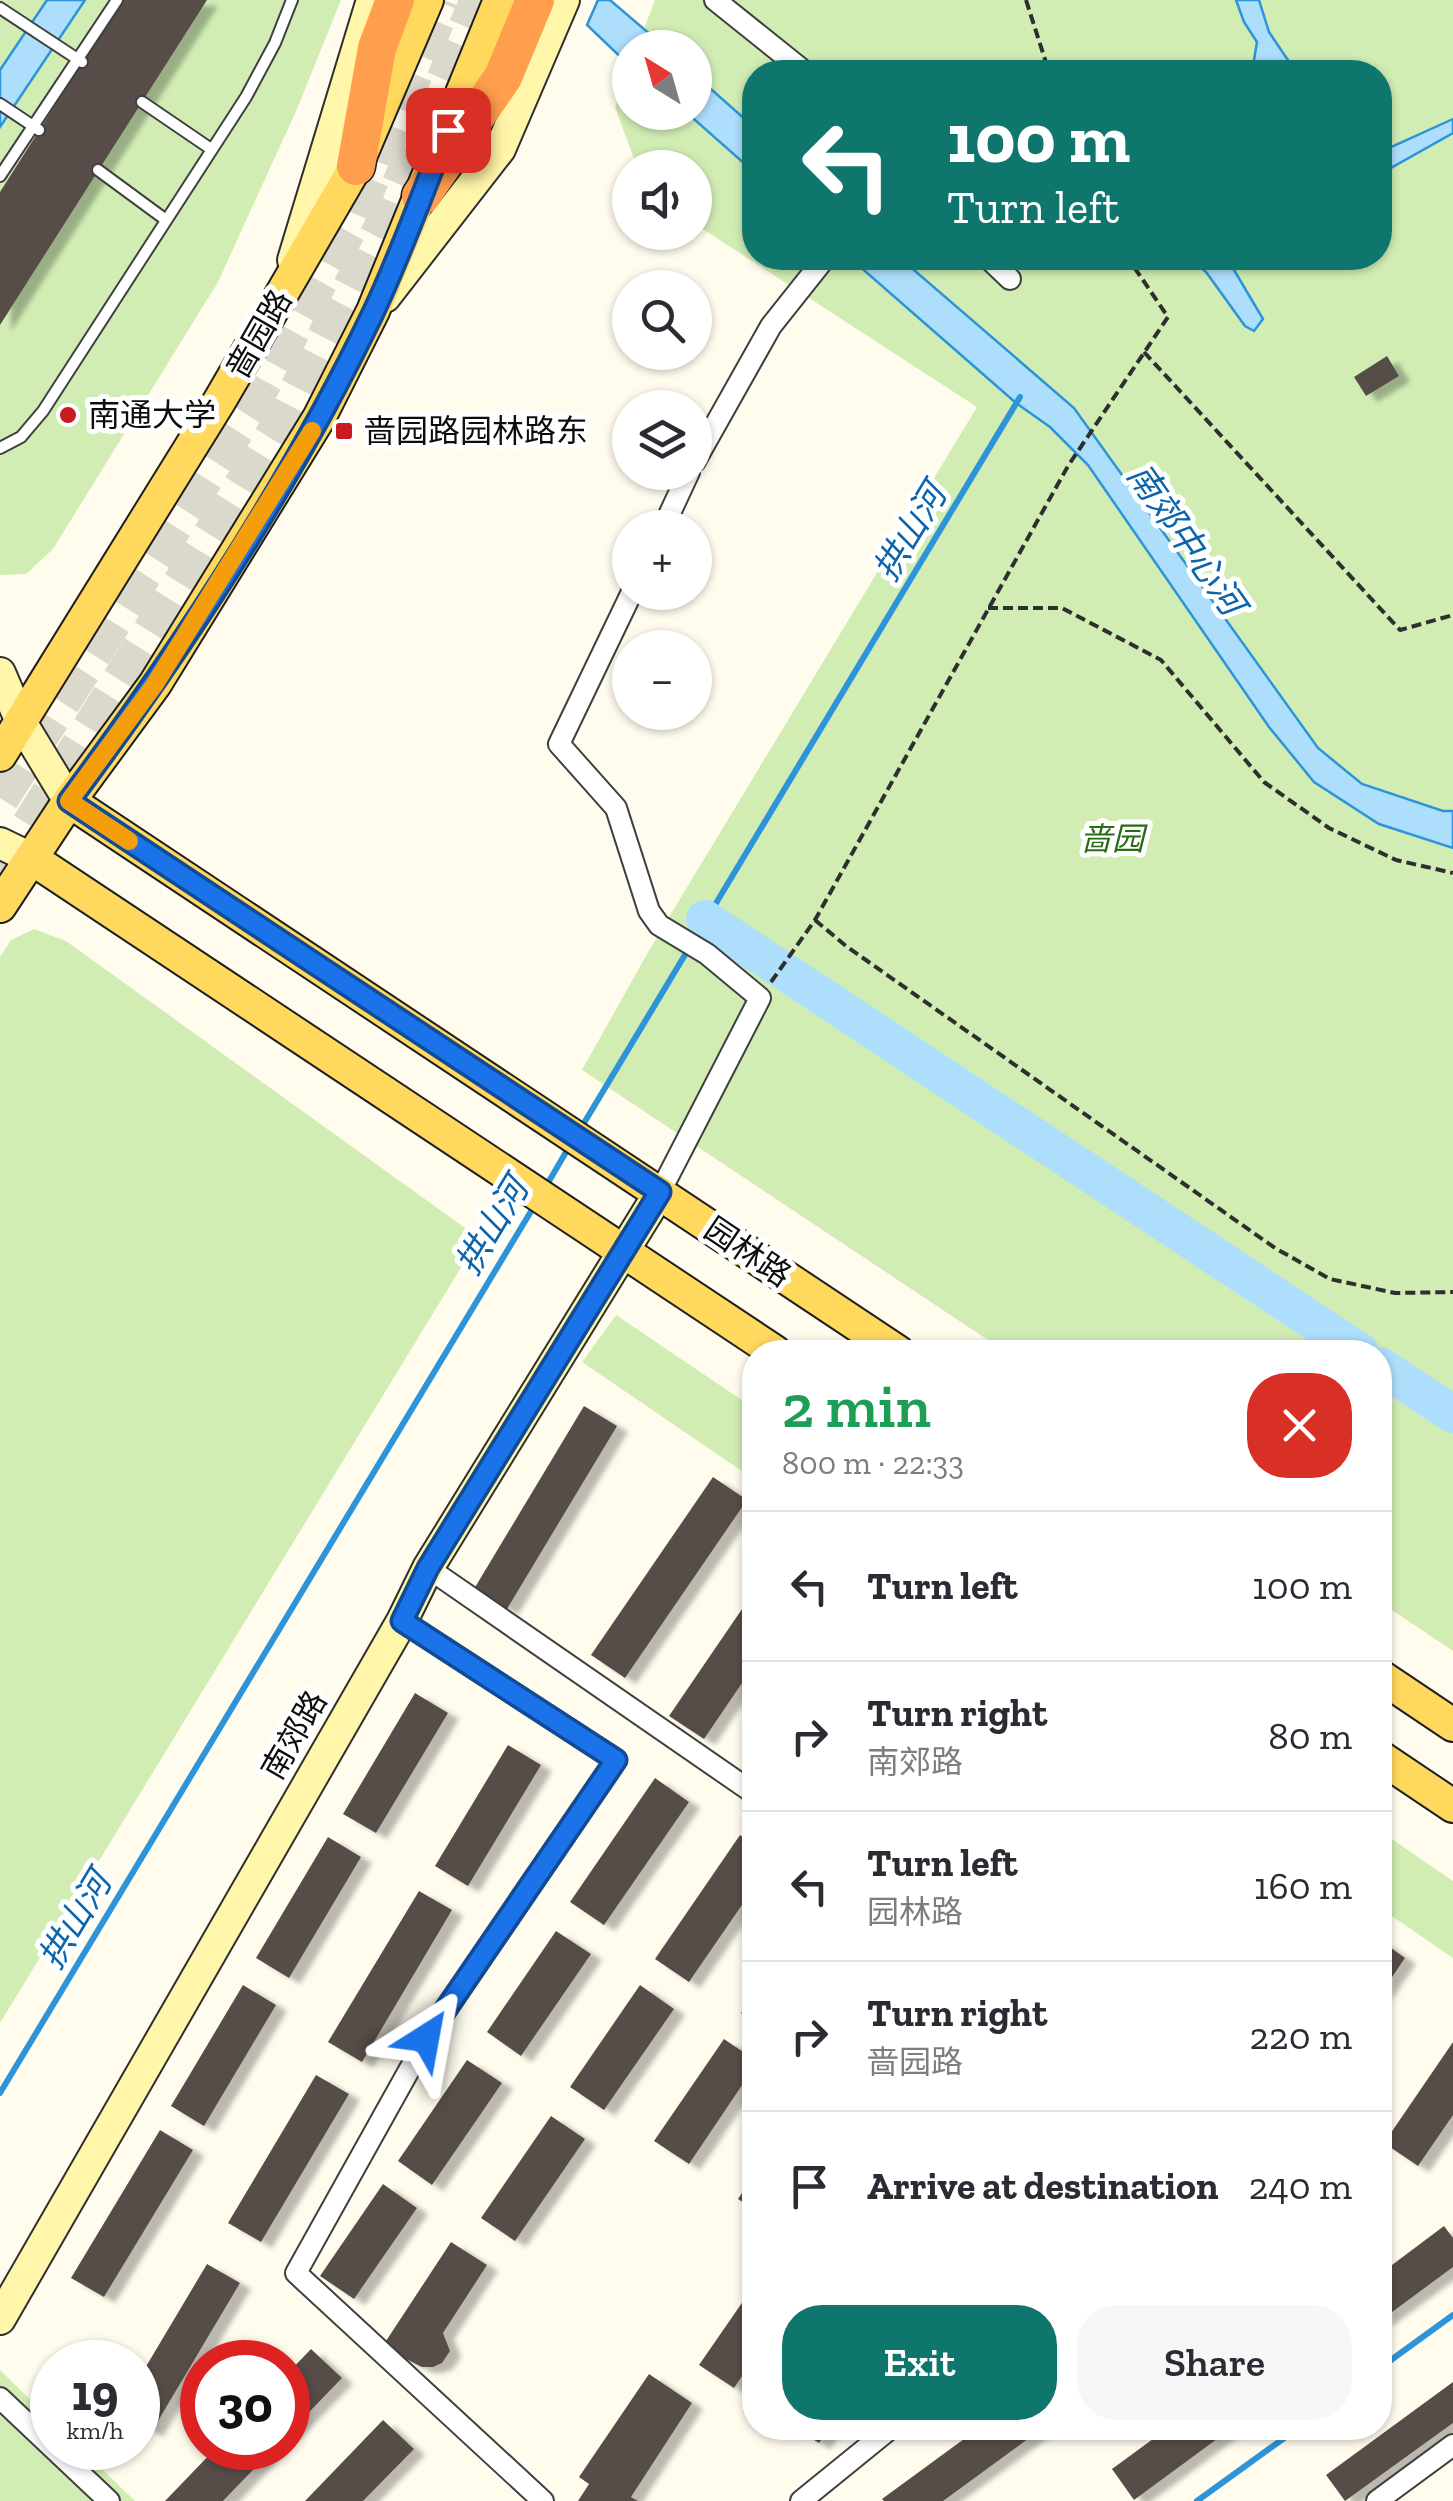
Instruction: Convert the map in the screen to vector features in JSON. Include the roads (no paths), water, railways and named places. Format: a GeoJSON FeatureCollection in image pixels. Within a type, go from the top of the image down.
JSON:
{"type":"FeatureCollection","features":[{"type":"Feature","properties":{"kind":"highway"},"geometry":{"type":"LineString","coordinates":[[356,166],[376,48],[395,0]]}},
{"type":"Feature","properties":{"kind":"highway"},"geometry":{"type":"LineString","coordinates":[[421,196],[503,78],[535,0]]}},
{"type":"Feature","properties":{"kind":"main road","name":"啬园路"},"geometry":{"type":"LineString","coordinates":[[0,755],[220,400],[356,166],[427,0]]}},
{"type":"Feature","properties":{"kind":"main road"},"geometry":{"type":"LineString","coordinates":[[0,906],[69,801],[155,684],[293,463],[374,311],[500,0]]}},
{"type":"Feature","properties":{"kind":"main road","name":"园林路"},"geometry":{"type":"LineString","coordinates":[[69,801],[880,1340]]}},
{"type":"Feature","properties":{"kind":"main road"},"geometry":{"type":"LineString","coordinates":[[31,858],[757,1340]]}},
{"type":"Feature","properties":{"kind":"main road"},"geometry":{"type":"LineString","coordinates":[[1392,1684],[1453,1725]]}},
{"type":"Feature","properties":{"kind":"main road"},"geometry":{"type":"LineString","coordinates":[[1392,1765],[1453,1806]]}},
{"type":"Feature","properties":{"kind":"street"},"geometry":{"type":"LineString","coordinates":[[284,290],[372,0]]}},
{"type":"Feature","properties":{"kind":"street"},"geometry":{"type":"LineString","coordinates":[[374,311],[500,150],[564,0]]}},
{"type":"Feature","properties":{"kind":"street"},"geometry":{"type":"LineString","coordinates":[[716,0],[790,60]]}},
{"type":"Feature","properties":{"kind":"street"},"geometry":{"type":"LineString","coordinates":[[712,430],[770,326],[815,270]]}},
{"type":"Feature","properties":{"kind":"street"},"geometry":{"type":"LineString","coordinates":[[1000,270],[1010,280]]}},
{"type":"Feature","properties":{"kind":"street"},"geometry":{"type":"LineString","coordinates":[[623,610],[559,744],[616,808],[649,910],[660,926],[706,954],[760,998],[660,1192]]}},
{"type":"Feature","properties":{"kind":"street","name":"园林路"},"geometry":{"type":"LineString","coordinates":[[0,673],[21,722],[69,801]]}},
{"type":"Feature","properties":{"kind":"street"},"geometry":{"type":"LineString","coordinates":[[0,843],[31,858]]}},
{"type":"Feature","properties":{"kind":"street","name":"南郊路"},"geometry":{"type":"LineString","coordinates":[[0,2319],[402,1621],[428,1568],[660,1192]]}},
{"type":"Feature","properties":{"kind":"street"},"geometry":{"type":"LineString","coordinates":[[428,1568],[742,1785]]}},
{"type":"Feature","properties":{"kind":"street"},"geometry":{"type":"LineString","coordinates":[[402,1621],[616,1760],[426,2038],[296,2273],[543,2501]]}},
{"type":"Feature","properties":{"kind":"street"},"geometry":{"type":"LineString","coordinates":[[0,2398],[109,2501]]}},
{"type":"Feature","properties":{"kind":"street"},"geometry":{"type":"LineString","coordinates":[[801,2501],[876,2440]]}},
{"type":"Feature","properties":{"kind":"street"},"geometry":{"type":"LineString","coordinates":[[1376,2501],[1453,2445]]}},
{"type":"Feature","properties":{"kind":"lane"},"geometry":{"type":"LineString","coordinates":[[0,176],[36,128],[117,0]]}},
{"type":"Feature","properties":{"kind":"lane"},"geometry":{"type":"LineString","coordinates":[[0,448],[21,437],[43,411],[268,56],[292,0]]}},
{"type":"Feature","properties":{"kind":"lane"},"geometry":{"type":"LineString","coordinates":[[0,8],[80,61]]}},
{"type":"Feature","properties":{"kind":"lane"},"geometry":{"type":"LineString","coordinates":[[142,102],[211,149]]}},
{"type":"Feature","properties":{"kind":"lane"},"geometry":{"type":"LineString","coordinates":[[0,104],[36,128]]}},
{"type":"Feature","properties":{"kind":"lane"},"geometry":{"type":"LineString","coordinates":[[98,170],[166,220]]}},
{"type":"Feature","properties":{"kind":"water"},"geometry":{"type":"Polygon","coordinates":[[[47,0],[85,0],[0,127],[0,70],[47,0]]]}},
{"type":"Feature","properties":{"kind":"water"},"geometry":{"type":"Polygon","coordinates":[[[598,0],[610,0],[645,30],[612,30],[612,49],[587,25],[598,0]]]}},
{"type":"Feature","properties":{"kind":"water"},"geometry":{"type":"Polygon","coordinates":[[[1236,0],[1259,0],[1269,32],[1288,60],[1254,60],[1257,42],[1236,0]]]}},
{"type":"Feature","properties":{"kind":"water"},"geometry":{"type":"Polygon","coordinates":[[[712,90],[742,117],[742,162],[706,130],[712,130],[712,90]]]}},
{"type":"Feature","properties":{"kind":"water"},"geometry":{"type":"Polygon","coordinates":[[[1453,119],[1453,133],[1392,167],[1392,147],[1453,119]]]}},
{"type":"Feature","properties":{"kind":"water"},"geometry":{"type":"Polygon","coordinates":[[[864,270],[914,270],[1074,408],[1318,748],[1362,784],[1453,811],[1453,848],[1379,824],[1314,782],[1269,727],[1088,465],[1050,427],[1016,403],[864,270]]]}},
{"type":"Feature","properties":{"kind":"water"},"geometry":{"type":"Polygon","coordinates":[[[1203,270],[1234,270],[1263,319],[1254,331],[1245,326],[1203,270]]]}},
{"type":"Feature","properties":{"kind":"waterway","name":"拱山河"},"geometry":{"type":"LineString","coordinates":[[581,1128],[1020,397]]}},
{"type":"Feature","properties":{"kind":"waterway"},"geometry":{"type":"LineString","coordinates":[[705,919],[1342,1340]]}},
{"type":"Feature","properties":{"kind":"waterway","name":"拱山河"},"geometry":{"type":"LineString","coordinates":[[545,1188],[569,1147]]}},
{"type":"Feature","properties":{"kind":"waterway","name":"拱山河"},"geometry":{"type":"LineString","coordinates":[[0,2093],[536,1203]]}},
{"type":"Feature","properties":{"kind":"waterway"},"geometry":{"type":"LineString","coordinates":[[1392,1374],[1453,1414]]}},
{"type":"Feature","properties":{"kind":"waterway","name":"南郊中心河"},"geometry":{"type":"LineString","coordinates":[[1392,2359],[1453,2315]]}},
{"type":"Feature","properties":{"kind":"waterway","name":"南郊中心河"},"geometry":{"type":"LineString","coordinates":[[1197,2501],[1281,2440]]}},
{"type":"Feature","properties":{"kind":"tunnel"},"geometry":{"type":"LineString","coordinates":[[0,798],[246,413],[355,216],[444,0]]}},
{"type":"Feature","properties":{"kind":"tunnel"},"geometry":{"type":"LineString","coordinates":[[0,874],[278,429],[381,231],[479,0]]}},
{"type":"Feature","properties":{"kind":"place","name":"南通大学"},"geometry":{"type":"Point","coordinates":[68,415]}},
{"type":"Feature","properties":{"kind":"place","name":"啬园路园林路东"},"geometry":{"type":"Point","coordinates":[344,431]}},
{"type":"Feature","properties":{"kind":"park label","name":"啬园"},"geometry":{"type":"Point","coordinates":[1112,839]}}]}
